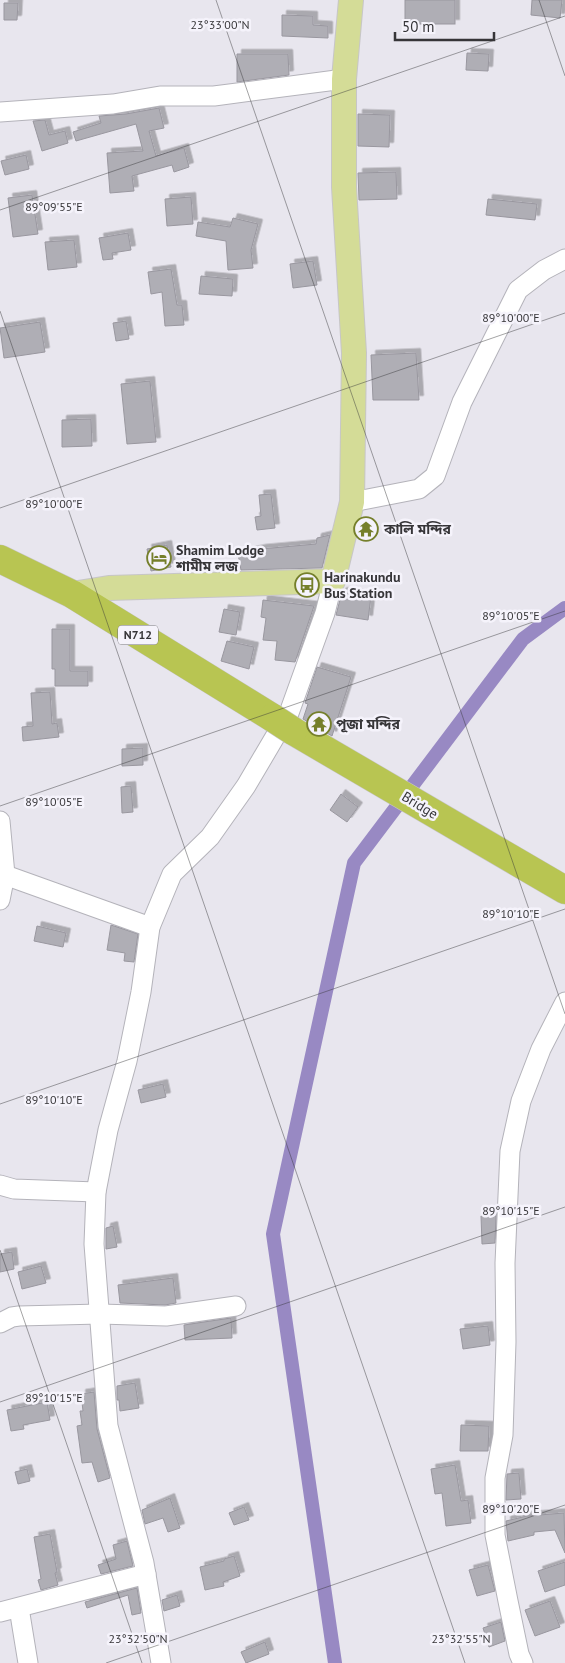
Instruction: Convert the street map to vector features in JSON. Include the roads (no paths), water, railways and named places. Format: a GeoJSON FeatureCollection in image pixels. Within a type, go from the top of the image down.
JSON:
{"type":"FeatureCollection","features":[{"type":"Feature","properties":{"kind":"highway","name":"N712"},"geometry":{"type":"LineString","coordinates":[[0,559],[72,594]]}},
{"type":"Feature","properties":{"kind":"highway","name":"Bridge"},"geometry":{"type":"LineString","coordinates":[[72,594],[283,724],[565,890]]}},
{"type":"Feature","properties":{"kind":"main road"},"geometry":{"type":"LineString","coordinates":[[72,594],[109,588],[333,581],[352,502],[354,353],[344,187],[344,79],[351,0]]}},
{"type":"Feature","properties":{"kind":"street"},"geometry":{"type":"LineString","coordinates":[[0,112],[113,104],[160,96],[214,96],[344,79]]}},
{"type":"Feature","properties":{"kind":"street"},"geometry":{"type":"LineString","coordinates":[[352,502],[419,489],[435,476],[462,402],[518,290],[544,270],[565,259]]}},
{"type":"Feature","properties":{"kind":"street"},"geometry":{"type":"LineString","coordinates":[[162,1663],[146,1574],[108,1426],[94,1244],[96,1192],[108,1130],[127,1061],[141,992],[150,927],[172,874],[210,837],[246,786],[290,713],[325,613],[333,581]]}},
{"type":"Feature","properties":{"kind":"street"},"geometry":{"type":"LineString","coordinates":[[0,821],[5,875],[0,900]]}},
{"type":"Feature","properties":{"kind":"street"},"geometry":{"type":"LineString","coordinates":[[5,875],[150,927]]}},
{"type":"Feature","properties":{"kind":"street"},"geometry":{"type":"LineString","coordinates":[[523,1663],[519,1654],[495,1535],[495,1478],[503,1435],[506,1342],[505,1263],[510,1151],[521,1101],[541,1049],[565,1002]]}},
{"type":"Feature","properties":{"kind":"street"},"geometry":{"type":"LineString","coordinates":[[0,1185],[14,1189],[96,1192]]}},
{"type":"Feature","properties":{"kind":"street"},"geometry":{"type":"LineString","coordinates":[[0,1323],[19,1316],[100,1314],[166,1316],[236,1306]]}},
{"type":"Feature","properties":{"kind":"street"},"geometry":{"type":"LineString","coordinates":[[0,1612],[146,1574]]}},
{"type":"Feature","properties":{"kind":"street"},"geometry":{"type":"LineString","coordinates":[[19,1608],[28,1663]]}},
{"type":"Feature","properties":{"kind":"waterway"},"geometry":{"type":"LineString","coordinates":[[335,1663],[273,1234],[354,863],[523,639],[565,608]]}},
{"type":"Feature","properties":{"kind":"place","name":"কালি মন্দির"},"geometry":{"type":"Point","coordinates":[366,529]}},
{"type":"Feature","properties":{"kind":"place","name":"Shamim Lodge শামীম লজ"},"geometry":{"type":"Point","coordinates":[159,558]}},
{"type":"Feature","properties":{"kind":"place","name":"Harinakundu Bus Station"},"geometry":{"type":"Point","coordinates":[307,585]}},
{"type":"Feature","properties":{"kind":"place","name":"পূজা মন্দির"},"geometry":{"type":"Point","coordinates":[319,724]}}]}
